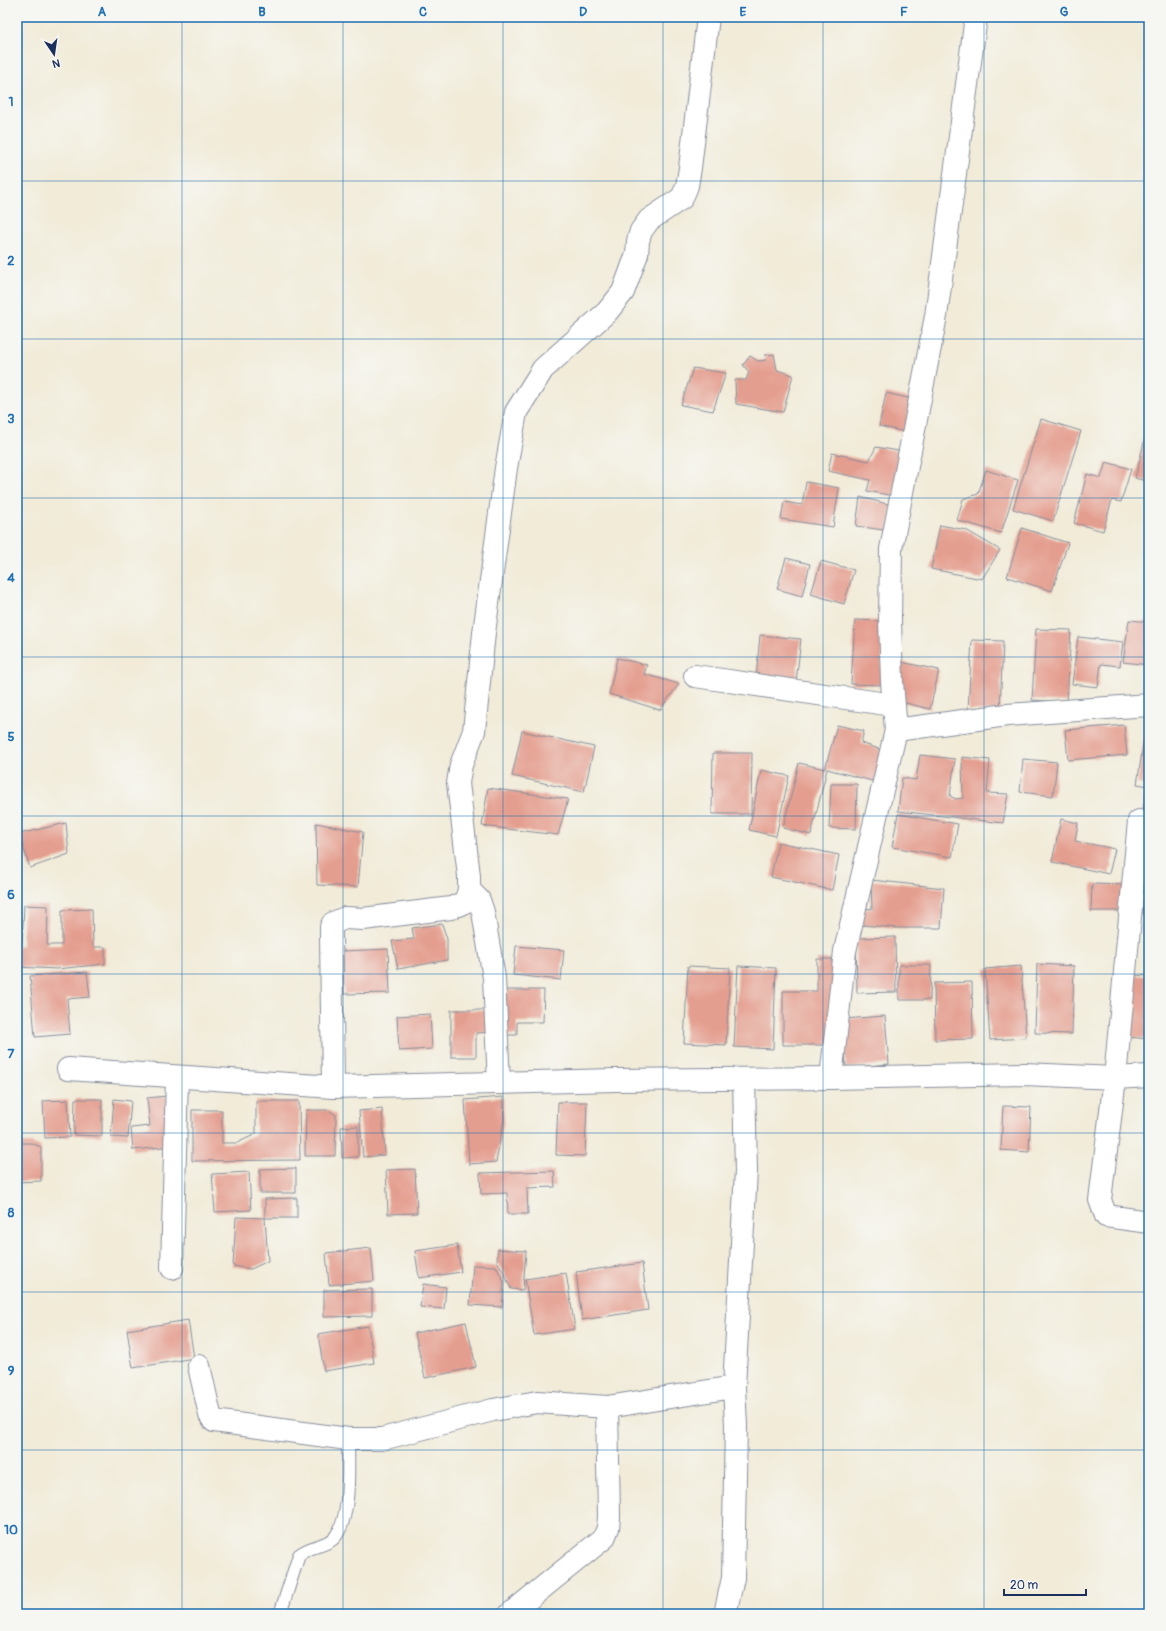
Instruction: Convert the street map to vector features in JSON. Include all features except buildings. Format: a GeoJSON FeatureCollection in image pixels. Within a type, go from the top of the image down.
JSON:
{"type":"FeatureCollection","features":[{"type":"Feature","properties":{"kind":"street"},"geometry":{"type":"LineString","coordinates":[[333,1087],[331,936],[333,923],[345,918],[363,919],[451,908],[465,902],[469,890],[458,783],[461,765],[474,731],[484,633],[506,468],[516,412],[543,368],[607,312],[623,292],[637,254],[638,241],[641,231],[649,220],[682,198],[687,186],[690,168],[708,17]]}},
{"type":"Feature","properties":{"kind":"street"},"geometry":{"type":"LineString","coordinates":[[831,1078],[845,951],[896,730],[893,705],[890,621],[891,549],[936,316],[976,17]]}},
{"type":"Feature","properties":{"kind":"street"},"geometry":{"type":"LineString","coordinates":[[695,676],[893,705]]}},
{"type":"Feature","properties":{"kind":"street"},"geometry":{"type":"LineString","coordinates":[[896,730],[1007,715],[1149,704]]}},
{"type":"Feature","properties":{"kind":"street"},"geometry":{"type":"LineString","coordinates":[[1139,821],[1115,1078],[1100,1200],[1106,1216],[1149,1222]]}},
{"type":"Feature","properties":{"kind":"street"},"geometry":{"type":"LineString","coordinates":[[469,890],[479,900],[483,912],[494,978],[498,1083]]}},
{"type":"Feature","properties":{"kind":"street"},"geometry":{"type":"LineString","coordinates":[[68,1069],[333,1087],[1024,1074],[1115,1078],[1149,1076]]}},
{"type":"Feature","properties":{"kind":"street"},"geometry":{"type":"LineString","coordinates":[[172,1268],[176,1077]]}},
{"type":"Feature","properties":{"kind":"street"},"geometry":{"type":"LineString","coordinates":[[725,1614],[733,1578],[736,1425],[734,1387],[746,1170],[744,1079]]}},
{"type":"Feature","properties":{"kind":"street"},"geometry":{"type":"LineString","coordinates":[[199,1366],[210,1415],[214,1422],[348,1439],[390,1438],[493,1410],[537,1402],[607,1407],[734,1387]]}},
{"type":"Feature","properties":{"kind":"street"},"geometry":{"type":"LineString","coordinates":[[510,1614],[604,1538],[609,1517],[607,1407]]}},
{"type":"Feature","properties":{"kind":"lane"},"geometry":{"type":"LineString","coordinates":[[280,1614],[300,1555],[306,1550],[332,1539],[338,1533],[345,1513],[348,1439]]}}]}
